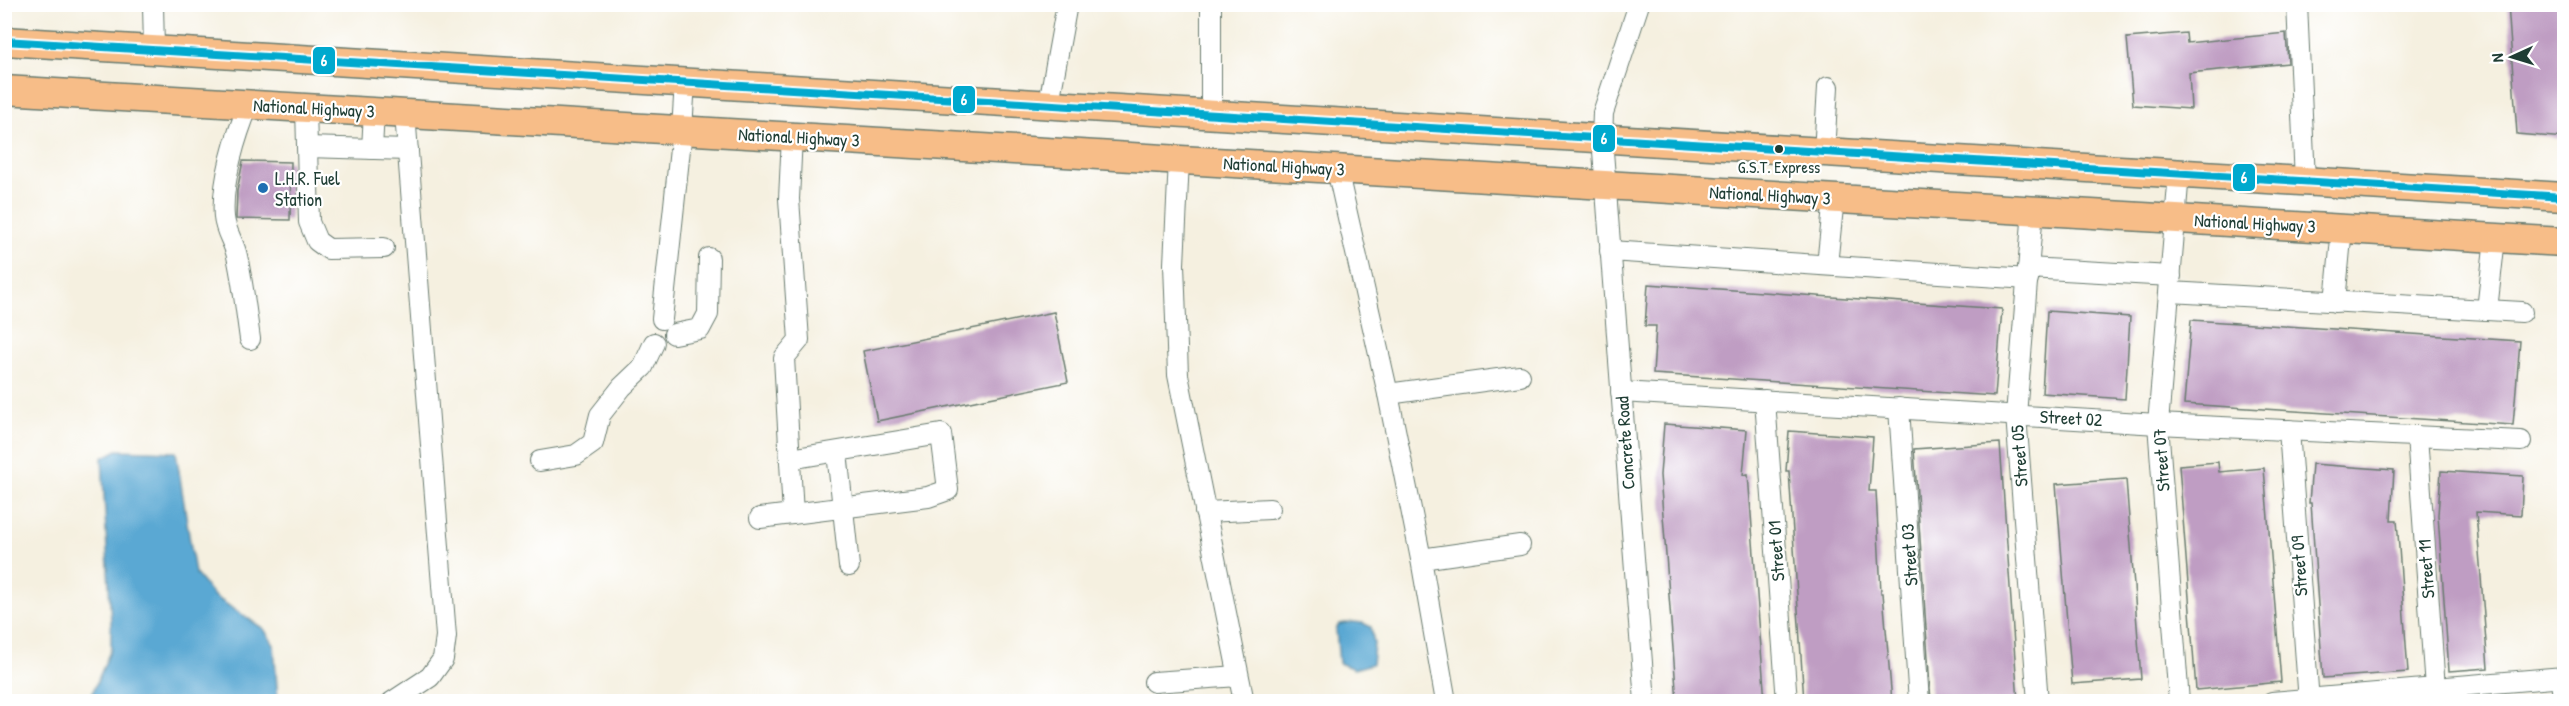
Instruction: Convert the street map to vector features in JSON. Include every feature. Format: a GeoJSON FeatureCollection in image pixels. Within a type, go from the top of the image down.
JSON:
{"type":"FeatureCollection","features":[{"type":"Feature","properties":{"kind":"highway"},"geometry":{"type":"LineString","coordinates":[[4,40],[2565,197]]}},
{"type":"Feature","properties":{"kind":"highway","name":"National Highway 3"},"geometry":{"type":"LineString","coordinates":[[4,90],[2565,242]]}},
{"type":"Feature","properties":{"kind":"street"},"geometry":{"type":"LineString","coordinates":[[153,4],[154,49]]}},
{"type":"Feature","properties":{"kind":"street"},"geometry":{"type":"LineString","coordinates":[[1049,104],[1066,4]]}},
{"type":"Feature","properties":{"kind":"street"},"geometry":{"type":"LineString","coordinates":[[1211,4],[1211,114]]}},
{"type":"Feature","properties":{"kind":"street","name":"Concrete Road"},"geometry":{"type":"LineString","coordinates":[[1639,4],[1603,113],[1602,138],[1645,702]]}},
{"type":"Feature","properties":{"kind":"street"},"geometry":{"type":"LineString","coordinates":[[2297,4],[2305,181]]}},
{"type":"Feature","properties":{"kind":"street"},"geometry":{"type":"LineString","coordinates":[[540,461],[576,455],[592,443],[600,415],[622,387],[643,367],[654,343],[667,344],[685,81]]}},
{"type":"Feature","properties":{"kind":"street"},"geometry":{"type":"LineString","coordinates":[[1824,152],[1828,87]]}},
{"type":"Feature","properties":{"kind":"street"},"geometry":{"type":"LineString","coordinates":[[249,104],[239,128],[228,170],[224,215],[226,230],[237,256],[250,339]]}},
{"type":"Feature","properties":{"kind":"street"},"geometry":{"type":"LineString","coordinates":[[306,108],[309,222],[317,242],[328,249],[384,248]]}},
{"type":"Feature","properties":{"kind":"street"},"geometry":{"type":"LineString","coordinates":[[372,149],[374,112]]}},
{"type":"Feature","properties":{"kind":"street"},"geometry":{"type":"LineString","coordinates":[[392,702],[430,677],[443,659],[446,636],[405,114]]}},
{"type":"Feature","properties":{"kind":"street"},"geometry":{"type":"LineString","coordinates":[[792,136],[789,199],[799,340],[784,358],[793,514]]}},
{"type":"Feature","properties":{"kind":"street"},"geometry":{"type":"LineString","coordinates":[[307,147],[408,150]]}},
{"type":"Feature","properties":{"kind":"street"},"geometry":{"type":"LineString","coordinates":[[1179,160],[1174,264],[1178,375],[1244,702]]}},
{"type":"Feature","properties":{"kind":"street"},"geometry":{"type":"LineString","coordinates":[[1337,169],[1388,394],[1421,559],[1446,702]]}},
{"type":"Feature","properties":{"kind":"street","name":"Street 07"},"geometry":{"type":"LineString","coordinates":[[2179,173],[2158,424],[2179,702]]}},
{"type":"Feature","properties":{"kind":"street"},"geometry":{"type":"LineString","coordinates":[[1827,265],[1834,198]]}},
{"type":"Feature","properties":{"kind":"street","name":"Street 05"},"geometry":{"type":"LineString","coordinates":[[2033,210],[2016,415],[2038,702]]}},
{"type":"Feature","properties":{"kind":"street"},"geometry":{"type":"LineString","coordinates":[[2335,302],[2342,228]]}},
{"type":"Feature","properties":{"kind":"street"},"geometry":{"type":"LineString","coordinates":[[2487,310],[2495,238]]}},
{"type":"Feature","properties":{"kind":"street"},"geometry":{"type":"LineString","coordinates":[[1610,251],[1827,265],[2028,273],[2170,284],[2335,302],[2522,312]]}},
{"type":"Feature","properties":{"kind":"street"},"geometry":{"type":"LineString","coordinates":[[668,326],[700,329],[708,314],[709,258]]}},
{"type":"Feature","properties":{"kind":"street"},"geometry":{"type":"LineString","coordinates":[[1388,394],[1520,376]]}},
{"type":"Feature","properties":{"kind":"street","name":"Street 02"},"geometry":{"type":"LineString","coordinates":[[1622,392],[2158,424],[2521,441]]}},
{"type":"Feature","properties":{"kind":"street","name":"Street 01"},"geometry":{"type":"LineString","coordinates":[[1765,400],[1787,702]]}},
{"type":"Feature","properties":{"kind":"street","name":"Street 03"},"geometry":{"type":"LineString","coordinates":[[1899,408],[1919,702]]}},
{"type":"Feature","properties":{"kind":"street","name":"Street 09"},"geometry":{"type":"LineString","coordinates":[[2289,430],[2308,700]]}},
{"type":"Feature","properties":{"kind":"street"},"geometry":{"type":"LineString","coordinates":[[760,518],[928,497],[948,489],[941,434],[790,459]]}},
{"type":"Feature","properties":{"kind":"street","name":"Street 11"},"geometry":{"type":"LineString","coordinates":[[2417,436],[2435,695]]}},
{"type":"Feature","properties":{"kind":"street"},"geometry":{"type":"LineString","coordinates":[[837,452],[849,566]]}},
{"type":"Feature","properties":{"kind":"street"},"geometry":{"type":"LineString","coordinates":[[1205,512],[1270,509]]}},
{"type":"Feature","properties":{"kind":"street"},"geometry":{"type":"LineString","coordinates":[[1421,559],[1520,545]]}},
{"type":"Feature","properties":{"kind":"street"},"geometry":{"type":"LineString","coordinates":[[1154,682],[1238,676]]}},
{"type":"Feature","properties":{"kind":"street"},"geometry":{"type":"LineString","coordinates":[[2272,702],[2435,695],[2563,677],[2563,702]]}},
{"type":"Feature","properties":{"kind":"water"},"geometry":{"type":"Polygon","coordinates":[[[117,450],[176,452],[195,573],[214,596],[264,629],[274,645],[278,701],[89,701],[111,649],[102,458],[117,450]]]}},
{"type":"Feature","properties":{"kind":"water"},"geometry":{"type":"Polygon","coordinates":[[[1353,622],[1371,627],[1374,644],[1372,664],[1354,669],[1339,663],[1336,630],[1339,624],[1353,622]]]}},
{"type":"Feature","properties":{"kind":"building"},"geometry":{"type":"Polygon","coordinates":[[[2508,4],[2565,4],[2565,138],[2517,134],[2508,4]]]}},
{"type":"Feature","properties":{"kind":"building"},"geometry":{"type":"Polygon","coordinates":[[[2186,33],[2187,43],[2286,33],[2288,63],[2189,73],[2191,109],[2133,105],[2127,38],[2186,33]]]}},
{"type":"Feature","properties":{"kind":"building"},"geometry":{"type":"Polygon","coordinates":[[[243,161],[291,162],[290,220],[236,219],[237,191],[243,161]]]}},
{"type":"Feature","properties":{"kind":"building"},"geometry":{"type":"Polygon","coordinates":[[[1648,284],[2002,309],[1995,396],[1653,374],[1656,326],[1645,326],[1648,284]]]}},
{"type":"Feature","properties":{"kind":"building"},"geometry":{"type":"Polygon","coordinates":[[[2047,311],[2130,317],[2125,399],[2042,393],[2047,311]]]}},
{"type":"Feature","properties":{"kind":"building"},"geometry":{"type":"Polygon","coordinates":[[[1054,312],[1068,382],[877,421],[863,351],[1054,312]]]}},
{"type":"Feature","properties":{"kind":"building"},"geometry":{"type":"Polygon","coordinates":[[[2191,320],[2520,341],[2513,425],[2184,404],[2191,320]]]}},
{"type":"Feature","properties":{"kind":"building"},"geometry":{"type":"Polygon","coordinates":[[[1664,424],[1747,430],[1743,475],[1748,474],[1765,702],[1677,702],[1660,475],[1664,424]]]}},
{"type":"Feature","properties":{"kind":"building"},"geometry":{"type":"Polygon","coordinates":[[[1789,431],[1873,437],[1869,491],[1876,491],[1881,593],[1883,593],[1892,702],[1804,702],[1789,471],[1786,471],[1789,431]]]}},
{"type":"Feature","properties":{"kind":"building"},"geometry":{"type":"Polygon","coordinates":[[[2000,443],[2018,702],[1931,702],[1914,449],[2000,443]]]}},
{"type":"Feature","properties":{"kind":"building"},"geometry":{"type":"Polygon","coordinates":[[[2218,462],[2219,472],[2264,468],[2281,682],[2196,690],[2179,465],[2218,462]]]}},
{"type":"Feature","properties":{"kind":"building"},"geometry":{"type":"Polygon","coordinates":[[[2312,464],[2394,470],[2391,520],[2397,520],[2408,672],[2323,678],[2311,503],[2309,503],[2312,464]]]}},
{"type":"Feature","properties":{"kind":"building"},"geometry":{"type":"Polygon","coordinates":[[[2441,471],[2523,476],[2521,515],[2476,512],[2488,668],[2449,671],[2438,515],[2441,471]]]}},
{"type":"Feature","properties":{"kind":"building"},"geometry":{"type":"Polygon","coordinates":[[[2126,479],[2141,679],[2072,684],[2056,484],[2126,479]]]}},
{"type":"Feature","properties":{"kind":"transit line","name":"6"},"geometry":{"type":"LineString","coordinates":[[4,41],[2564,197]]}},
{"type":"Feature","properties":{"kind":"place","name":"G.S.T. Express"},"geometry":{"type":"Point","coordinates":[1779,149]}},
{"type":"Feature","properties":{"kind":"place","name":"L.H.R. Fuel Station"},"geometry":{"type":"Point","coordinates":[263,188]}}]}
